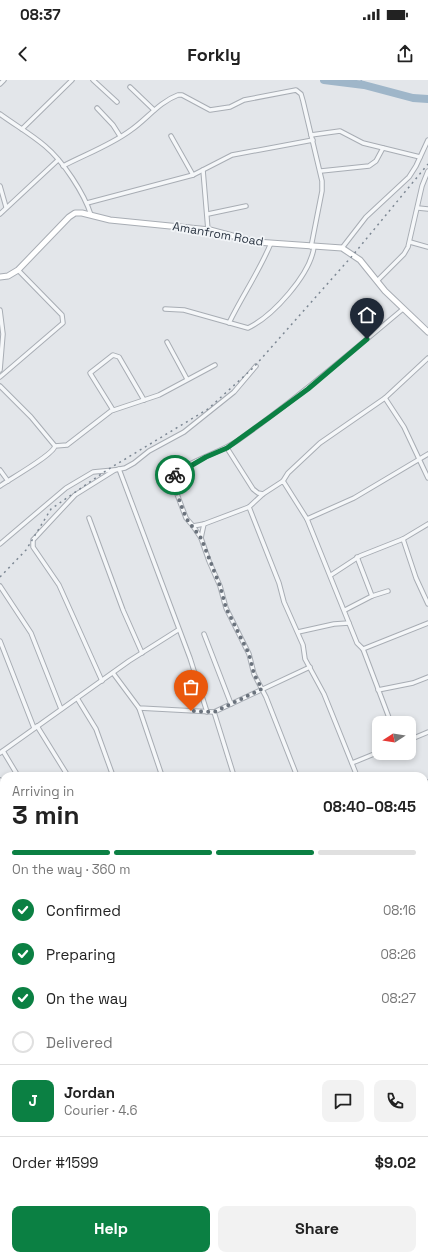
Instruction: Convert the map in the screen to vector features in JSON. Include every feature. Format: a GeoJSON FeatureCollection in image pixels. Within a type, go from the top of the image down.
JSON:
{"type":"FeatureCollection","features":[{"type":"Feature","properties":{"kind":"street"},"geometry":{"type":"LineString","coordinates":[[0,84],[4,80]]}},
{"type":"Feature","properties":{"kind":"street"},"geometry":{"type":"LineString","coordinates":[[22,129],[72,80]]}},
{"type":"Feature","properties":{"kind":"street"},"geometry":{"type":"LineString","coordinates":[[93,80],[117,102]]}},
{"type":"Feature","properties":{"kind":"street"},"geometry":{"type":"LineString","coordinates":[[130,87],[154,110]]}},
{"type":"Feature","properties":{"kind":"street"},"geometry":{"type":"LineString","coordinates":[[63,166],[131,130],[154,110],[178,95],[182,95],[210,110],[230,107],[244,100],[296,90],[301,94],[321,172],[322,191],[307,268],[289,294],[264,317],[248,328],[184,310],[165,309]]}},
{"type":"Feature","properties":{"kind":"street"},"geometry":{"type":"LineString","coordinates":[[97,108],[113,125],[120,136]]}},
{"type":"Feature","properties":{"kind":"street"},"geometry":{"type":"LineString","coordinates":[[0,114],[46,147],[58,160],[87,203],[91,215]]}},
{"type":"Feature","properties":{"kind":"street"},"geometry":{"type":"LineString","coordinates":[[311,135],[340,131],[363,143],[382,148],[391,148],[420,157]]}},
{"type":"Feature","properties":{"kind":"street"},"geometry":{"type":"LineString","coordinates":[[171,136],[193,174]]}},
{"type":"Feature","properties":{"kind":"street"},"geometry":{"type":"LineString","coordinates":[[87,203],[193,174],[232,155],[313,140]]}},
{"type":"Feature","properties":{"kind":"street"},"geometry":{"type":"LineString","coordinates":[[428,140],[409,177],[366,217],[342,248],[360,260],[377,281],[428,332]]}},
{"type":"Feature","properties":{"kind":"street"},"geometry":{"type":"LineString","coordinates":[[321,172],[369,166],[376,161],[382,148]]}},
{"type":"Feature","properties":{"kind":"street"},"geometry":{"type":"LineString","coordinates":[[0,214],[58,160]]}},
{"type":"Feature","properties":{"kind":"street"},"geometry":{"type":"LineString","coordinates":[[203,170],[208,214],[208,230]]}},
{"type":"Feature","properties":{"kind":"street"},"geometry":{"type":"LineString","coordinates":[[377,281],[404,254],[410,242],[422,186],[428,171]]}},
{"type":"Feature","properties":{"kind":"street"},"geometry":{"type":"LineString","coordinates":[[0,186],[6,207]]}},
{"type":"Feature","properties":{"kind":"street"},"geometry":{"type":"LineString","coordinates":[[208,214],[246,206]]}},
{"type":"Feature","properties":{"kind":"street"},"geometry":{"type":"LineString","coordinates":[[418,208],[428,209]]}},
{"type":"Feature","properties":{"kind":"street","name":"Amanfrom Road"},"geometry":{"type":"LineString","coordinates":[[0,277],[8,276],[18,270],[69,217],[78,213],[114,220],[208,230],[245,240],[312,247],[342,248]]}},
{"type":"Feature","properties":{"kind":"street"},"geometry":{"type":"LineString","coordinates":[[410,242],[428,247]]}},
{"type":"Feature","properties":{"kind":"street"},"geometry":{"type":"LineString","coordinates":[[229,323],[240,301],[255,277],[271,243]]}},
{"type":"Feature","properties":{"kind":"street"},"geometry":{"type":"LineString","coordinates":[[0,377],[63,323],[62,315],[18,270]]}},
{"type":"Feature","properties":{"kind":"street"},"geometry":{"type":"LineString","coordinates":[[295,772],[262,689],[254,674],[249,654],[226,608],[220,586],[201,538],[186,518],[171,478],[206,457],[227,448],[308,389],[403,308]]}},
{"type":"Feature","properties":{"kind":"street"},"geometry":{"type":"LineString","coordinates":[[0,310],[3,334],[0,370]]}},
{"type":"Feature","properties":{"kind":"street"},"geometry":{"type":"LineString","coordinates":[[166,342],[187,379]]}},
{"type":"Feature","properties":{"kind":"street"},"geometry":{"type":"LineString","coordinates":[[113,410],[90,373],[112,355],[119,357],[144,400]]}},
{"type":"Feature","properties":{"kind":"street"},"geometry":{"type":"LineString","coordinates":[[193,526],[204,524],[249,507],[263,494],[283,481],[288,473],[320,443],[385,398],[428,358]]}},
{"type":"Feature","properties":{"kind":"street"},"geometry":{"type":"LineString","coordinates":[[55,446],[68,445],[113,410],[144,400],[179,385],[187,379],[215,365]]}},
{"type":"Feature","properties":{"kind":"street"},"geometry":{"type":"LineString","coordinates":[[0,544],[66,488],[93,472],[117,469],[134,463],[149,451],[184,432],[234,392],[256,366]]}},
{"type":"Feature","properties":{"kind":"street"},"geometry":{"type":"LineString","coordinates":[[0,386],[31,417],[55,446]]}},
{"type":"Feature","properties":{"kind":"street"},"geometry":{"type":"LineString","coordinates":[[385,398],[404,427],[428,478]]}},
{"type":"Feature","properties":{"kind":"street"},"geometry":{"type":"LineString","coordinates":[[0,486],[50,453],[55,446]]}},
{"type":"Feature","properties":{"kind":"street"},"geometry":{"type":"LineString","coordinates":[[227,448],[258,493],[259,498]]}},
{"type":"Feature","properties":{"kind":"street"},"geometry":{"type":"LineString","coordinates":[[307,519],[354,498],[428,454]]}},
{"type":"Feature","properties":{"kind":"street"},"geometry":{"type":"LineString","coordinates":[[117,469],[196,675],[207,712]]}},
{"type":"Feature","properties":{"kind":"street"},"geometry":{"type":"LineString","coordinates":[[102,681],[59,585],[32,544],[44,526],[75,495],[117,469]]}},
{"type":"Feature","properties":{"kind":"street"},"geometry":{"type":"LineString","coordinates":[[0,470],[8,481]]}},
{"type":"Feature","properties":{"kind":"street"},"geometry":{"type":"LineString","coordinates":[[283,481],[307,519],[331,575],[357,643],[363,650],[388,716]]}},
{"type":"Feature","properties":{"kind":"street"},"geometry":{"type":"LineString","coordinates":[[258,493],[263,494]]}},
{"type":"Feature","properties":{"kind":"street"},"geometry":{"type":"LineString","coordinates":[[249,507],[279,583],[284,602],[298,632],[310,667],[335,720],[355,772]]}},
{"type":"Feature","properties":{"kind":"street"},"geometry":{"type":"LineString","coordinates":[[89,518],[125,616],[142,653]]}},
{"type":"Feature","properties":{"kind":"street"},"geometry":{"type":"LineString","coordinates":[[201,538],[204,524]]}},
{"type":"Feature","properties":{"kind":"street"},"geometry":{"type":"LineString","coordinates":[[331,575],[357,558],[403,539],[428,524]]}},
{"type":"Feature","properties":{"kind":"street"},"geometry":{"type":"LineString","coordinates":[[403,539],[416,578],[428,604]]}},
{"type":"Feature","properties":{"kind":"street"},"geometry":{"type":"LineString","coordinates":[[357,558],[372,596]]}},
{"type":"Feature","properties":{"kind":"street"},"geometry":{"type":"LineString","coordinates":[[0,586],[31,633],[61,709]]}},
{"type":"Feature","properties":{"kind":"street"},"geometry":{"type":"LineString","coordinates":[[345,610],[372,596],[388,590]]}},
{"type":"Feature","properties":{"kind":"street"},"geometry":{"type":"LineString","coordinates":[[298,632],[349,622]]}},
{"type":"Feature","properties":{"kind":"street"},"geometry":{"type":"LineString","coordinates":[[363,650],[428,623]]}},
{"type":"Feature","properties":{"kind":"street"},"geometry":{"type":"LineString","coordinates":[[15,772],[2,752],[35,727],[178,630]]}},
{"type":"Feature","properties":{"kind":"street"},"geometry":{"type":"LineString","coordinates":[[204,634],[230,704]]}},
{"type":"Feature","properties":{"kind":"street"},"geometry":{"type":"LineString","coordinates":[[0,641],[35,727],[65,772]]}},
{"type":"Feature","properties":{"kind":"street"},"geometry":{"type":"LineString","coordinates":[[139,708],[214,712],[310,667]]}},
{"type":"Feature","properties":{"kind":"street"},"geometry":{"type":"LineString","coordinates":[[113,673],[139,708],[161,772]]}},
{"type":"Feature","properties":{"kind":"street"},"geometry":{"type":"LineString","coordinates":[[378,690],[413,683],[428,678]]}},
{"type":"Feature","properties":{"kind":"street"},"geometry":{"type":"LineString","coordinates":[[77,698],[96,729],[112,772]]}},
{"type":"Feature","properties":{"kind":"street"},"geometry":{"type":"LineString","coordinates":[[214,712],[233,772]]}},
{"type":"Feature","properties":{"kind":"street"},"geometry":{"type":"LineString","coordinates":[[416,737],[428,732]]}},
{"type":"Feature","properties":{"kind":"street"},"geometry":{"type":"LineString","coordinates":[[352,763],[372,755]]}},
{"type":"Feature","properties":{"kind":"waterway"},"geometry":{"type":"LineString","coordinates":[[324,80],[364,85],[413,98],[428,99]]}},
{"type":"Feature","properties":{"kind":"waterway"},"geometry":{"type":"LineString","coordinates":[[361,80],[364,85]]}},
{"type":"Feature","properties":{"kind":"railway"},"geometry":{"type":"LineString","coordinates":[[0,577],[26,550],[51,509],[107,470],[208,409],[253,368],[353,255],[428,164]]}},
{"type":"Feature","properties":{"kind":"way so far"},"geometry":{"type":"LineString","coordinates":[[175,475],[171,478],[182,509],[189,523],[193,526],[201,538],[220,586],[226,608],[249,654],[254,674],[262,689],[214,712],[191,711]]}},
{"type":"Feature","properties":{"kind":"route"},"geometry":{"type":"LineString","coordinates":[[175,475],[206,457],[227,448],[308,389],[367,339]]}}]}
